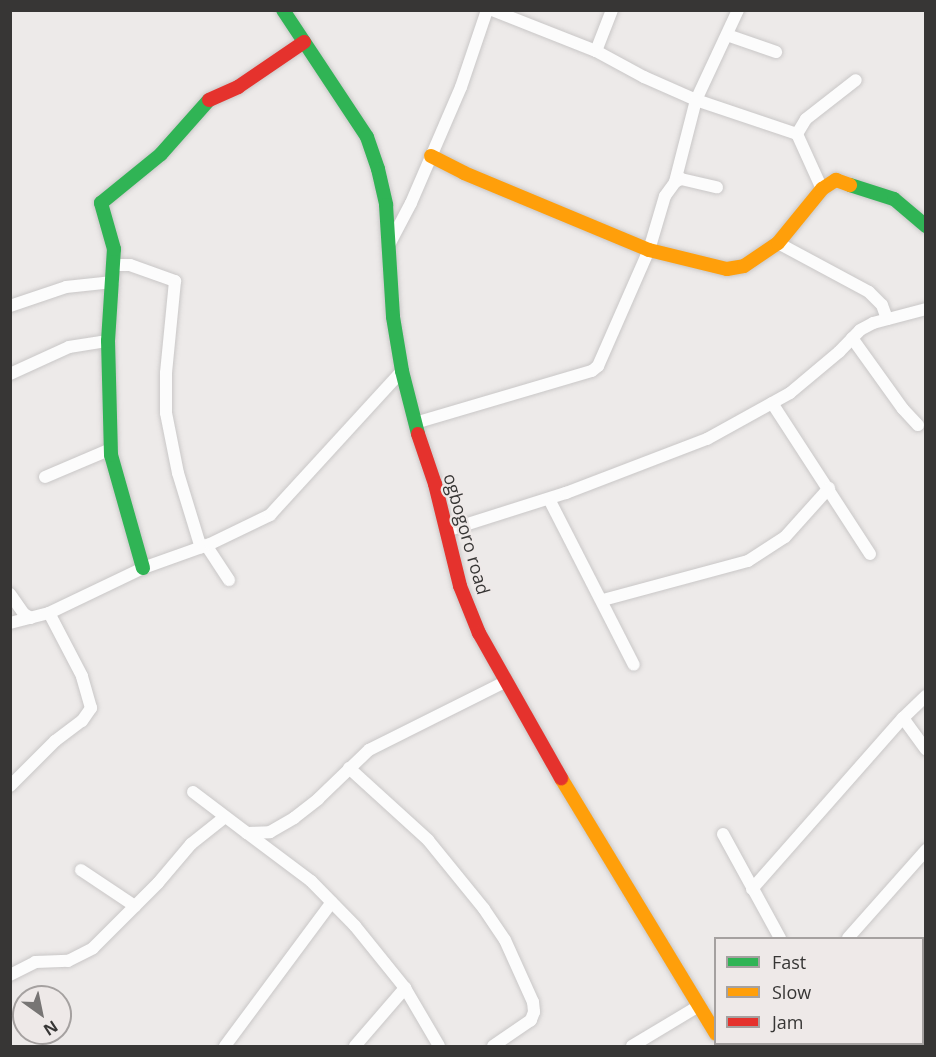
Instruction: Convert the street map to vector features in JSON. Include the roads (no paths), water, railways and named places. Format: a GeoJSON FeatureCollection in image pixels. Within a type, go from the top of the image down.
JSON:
{"type":"FeatureCollection","features":[{"type":"Feature","properties":{"kind":"street","name":"ogbogoro road"},"geometry":{"type":"LineString","coordinates":[[283,10],[367,137],[378,169],[386,205],[393,317],[402,371],[415,423],[435,484],[460,586],[479,633],[505,682],[697,1007],[714,1031]]}},
{"type":"Feature","properties":{"kind":"street"},"geometry":{"type":"LineString","coordinates":[[390,243],[411,203],[461,87],[487,10]]}},
{"type":"Feature","properties":{"kind":"street"},"geometry":{"type":"LineString","coordinates":[[492,10],[596,51],[644,77],[696,100],[797,134],[822,189]]}},
{"type":"Feature","properties":{"kind":"street"},"geometry":{"type":"LineString","coordinates":[[596,51],[612,10]]}},
{"type":"Feature","properties":{"kind":"street"},"geometry":{"type":"LineString","coordinates":[[415,423],[592,371],[598,366],[649,250],[665,196],[675,182],[696,100],[738,10]]}},
{"type":"Feature","properties":{"kind":"street"},"geometry":{"type":"LineString","coordinates":[[727,35],[776,52]]}},
{"type":"Feature","properties":{"kind":"street"},"geometry":{"type":"LineString","coordinates":[[143,568],[111,449],[108,341],[114,249],[101,203],[161,154],[210,98],[238,87],[304,42]]}},
{"type":"Feature","properties":{"kind":"street"},"geometry":{"type":"LineString","coordinates":[[797,134],[806,119],[856,80]]}},
{"type":"Feature","properties":{"kind":"street"},"geometry":{"type":"LineString","coordinates":[[431,156],[464,173],[649,250],[727,269],[744,266],[778,243],[822,189],[836,180],[894,199],[925,222]]}},
{"type":"Feature","properties":{"kind":"street"},"geometry":{"type":"LineString","coordinates":[[675,182],[681,179],[717,187]]}},
{"type":"Feature","properties":{"kind":"street"},"geometry":{"type":"LineString","coordinates":[[778,243],[869,292],[882,305],[887,319]]}},
{"type":"Feature","properties":{"kind":"street"},"geometry":{"type":"LineString","coordinates":[[114,265],[130,265],[175,281],[166,373],[166,413],[178,473],[203,546],[229,580]]}},
{"type":"Feature","properties":{"kind":"street"},"geometry":{"type":"LineString","coordinates":[[10,306],[66,287],[113,282]]}},
{"type":"Feature","properties":{"kind":"street"},"geometry":{"type":"LineString","coordinates":[[446,531],[549,499],[706,439],[790,393],[852,338],[873,323],[926,309]]}},
{"type":"Feature","properties":{"kind":"street"},"geometry":{"type":"LineString","coordinates":[[852,338],[903,409],[918,425]]}},
{"type":"Feature","properties":{"kind":"street"},"geometry":{"type":"LineString","coordinates":[[10,375],[69,347],[108,341]]}},
{"type":"Feature","properties":{"kind":"street"},"geometry":{"type":"LineString","coordinates":[[10,623],[49,613],[143,568],[203,546],[255,524],[270,515],[402,371]]}},
{"type":"Feature","properties":{"kind":"street"},"geometry":{"type":"LineString","coordinates":[[772,403],[870,554]]}},
{"type":"Feature","properties":{"kind":"street"},"geometry":{"type":"LineString","coordinates":[[45,477],[111,449]]}},
{"type":"Feature","properties":{"kind":"street"},"geometry":{"type":"LineString","coordinates":[[603,600],[748,561],[785,537],[829,488]]}},
{"type":"Feature","properties":{"kind":"street"},"geometry":{"type":"LineString","coordinates":[[549,499],[603,600],[634,665]]}},
{"type":"Feature","properties":{"kind":"street"},"geometry":{"type":"LineString","coordinates":[[10,594],[24,614],[31,618]]}},
{"type":"Feature","properties":{"kind":"street"},"geometry":{"type":"LineString","coordinates":[[10,786],[55,741],[82,721],[91,708],[82,676],[49,613]]}},
{"type":"Feature","properties":{"kind":"street"},"geometry":{"type":"LineString","coordinates":[[247,833],[270,832],[294,818],[318,799],[369,750],[505,682]]}},
{"type":"Feature","properties":{"kind":"street"},"geometry":{"type":"LineString","coordinates":[[752,889],[903,718],[926,696]]}},
{"type":"Feature","properties":{"kind":"street"},"geometry":{"type":"LineString","coordinates":[[903,718],[926,750]]}},
{"type":"Feature","properties":{"kind":"street"},"geometry":{"type":"LineString","coordinates":[[349,768],[428,840],[484,909],[505,940],[533,1002],[534,1012],[531,1020],[498,1045]]}},
{"type":"Feature","properties":{"kind":"street"},"geometry":{"type":"LineString","coordinates":[[193,792],[311,881],[355,926],[405,988],[439,1047]]}},
{"type":"Feature","properties":{"kind":"street"},"geometry":{"type":"LineString","coordinates":[[10,975],[35,962],[68,961],[80,957],[93,948],[135,906],[190,844],[225,817]]}},
{"type":"Feature","properties":{"kind":"street"},"geometry":{"type":"LineString","coordinates":[[723,834],[779,937]]}},
{"type":"Feature","properties":{"kind":"street"},"geometry":{"type":"LineString","coordinates":[[850,937],[896,888],[926,850]]}},
{"type":"Feature","properties":{"kind":"street"},"geometry":{"type":"LineString","coordinates":[[81,870],[135,906]]}},
{"type":"Feature","properties":{"kind":"street"},"geometry":{"type":"LineString","coordinates":[[225,1047],[332,903]]}},
{"type":"Feature","properties":{"kind":"street"},"geometry":{"type":"LineString","coordinates":[[355,1047],[405,988]]}},
{"type":"Feature","properties":{"kind":"street"},"geometry":{"type":"LineString","coordinates":[[632,1047],[697,1007]]}}]}
